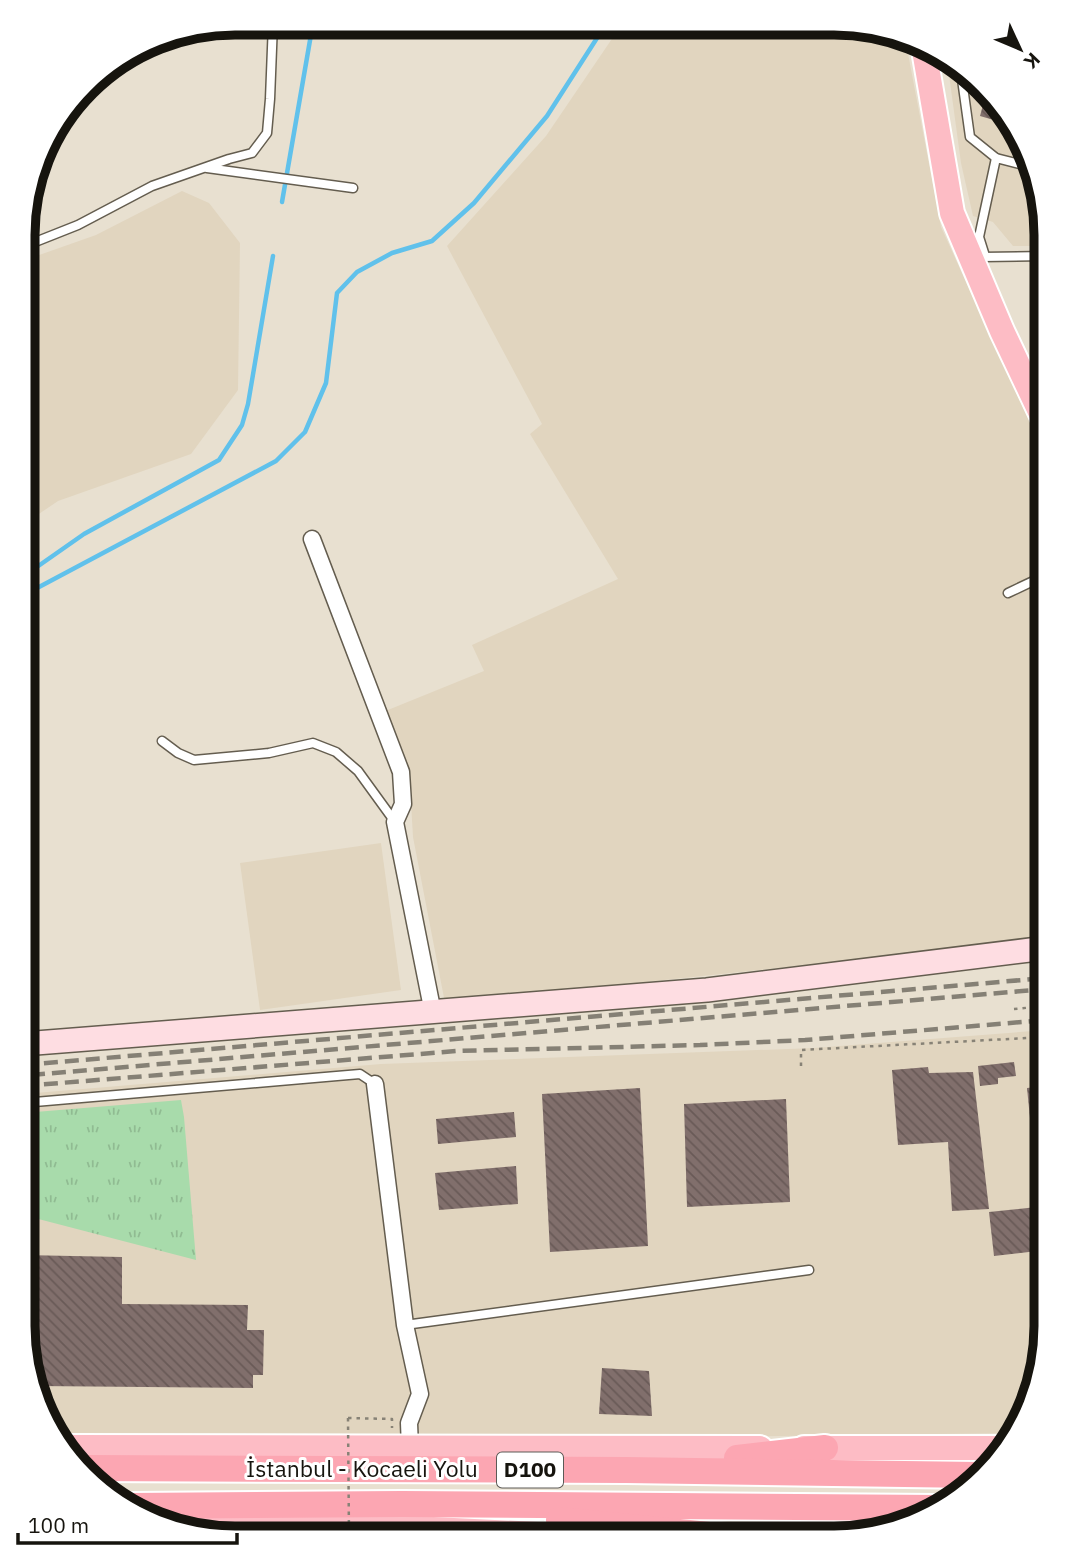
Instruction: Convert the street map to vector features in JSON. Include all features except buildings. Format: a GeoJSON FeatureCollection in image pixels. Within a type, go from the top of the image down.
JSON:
{"type":"FeatureCollection","features":[{"type":"Feature","properties":{"kind":"highway"},"geometry":{"type":"LineString","coordinates":[[626,1470],[825,1448]]}},
{"type":"Feature","properties":{"kind":"highway","name":"İstanbul - Kocaeli Yolu"},"geometry":{"type":"LineString","coordinates":[[95,1468],[626,1470],[967,1475]]}},
{"type":"Feature","properties":{"kind":"highway"},"geometry":{"type":"LineString","coordinates":[[460,1504],[554,1520],[616,1526]]}},
{"type":"Feature","properties":{"kind":"highway","name":"D100"},"geometry":{"type":"LineString","coordinates":[[148,1506],[460,1504],[917,1508]]}},
{"type":"Feature","properties":{"kind":"main road"},"geometry":{"type":"LineString","coordinates":[[925,57],[952,213],[979,258],[1002,331],[1034,399]]}},
{"type":"Feature","properties":{"kind":"main road"},"geometry":{"type":"LineString","coordinates":[[35,1043],[707,990],[1034,949]]}},
{"type":"Feature","properties":{"kind":"main road"},"geometry":{"type":"LineString","coordinates":[[77,1447],[992,1448]]}},
{"type":"Feature","properties":{"kind":"street"},"geometry":{"type":"LineString","coordinates":[[312,538],[401,772],[403,804],[396,821],[433,1013]]}},
{"type":"Feature","properties":{"kind":"street"},"geometry":{"type":"LineString","coordinates":[[375,1084],[405,1325],[420,1394],[410,1423],[410,1447]]}},
{"type":"Feature","properties":{"kind":"lane"},"geometry":{"type":"LineString","coordinates":[[35,242],[78,225],[152,186],[253,153],[267,133],[273,35]]}},
{"type":"Feature","properties":{"kind":"lane"},"geometry":{"type":"LineString","coordinates":[[963,83],[970,137],[996,158],[1021,164]]}},
{"type":"Feature","properties":{"kind":"lane"},"geometry":{"type":"LineString","coordinates":[[996,158],[979,237],[979,258],[1034,256]]}},
{"type":"Feature","properties":{"kind":"lane"},"geometry":{"type":"LineString","coordinates":[[206,168],[353,188]]}},
{"type":"Feature","properties":{"kind":"lane"},"geometry":{"type":"LineString","coordinates":[[1008,593],[1034,581]]}},
{"type":"Feature","properties":{"kind":"lane"},"geometry":{"type":"LineString","coordinates":[[162,741],[178,753],[194,760],[269,752],[313,743],[336,752],[358,771],[396,821]]}},
{"type":"Feature","properties":{"kind":"lane"},"geometry":{"type":"LineString","coordinates":[[35,1102],[360,1074],[375,1084]]}},
{"type":"Feature","properties":{"kind":"lane"},"geometry":{"type":"LineString","coordinates":[[405,1325],[809,1270]]}},
{"type":"Feature","properties":{"kind":"path"},"geometry":{"type":"LineString","coordinates":[[1014,1009],[1034,1007]]}},
{"type":"Feature","properties":{"kind":"path"},"geometry":{"type":"LineString","coordinates":[[801,1066],[801,1051],[1034,1037]]}},
{"type":"Feature","properties":{"kind":"path"},"geometry":{"type":"LineString","coordinates":[[349,1526],[348,1418],[392,1419]]}},
{"type":"Feature","properties":{"kind":"shaded area"},"geometry":{"type":"Polygon","coordinates":[[[615,35],[834,35],[860,37],[907,49],[941,227],[1034,432],[1034,941],[445,1003],[413,837],[409,769],[378,714],[484,671],[472,645],[618,579],[530,434],[542,424],[447,246],[546,136],[615,35]]]}},
{"type":"Feature","properties":{"kind":"shaded area"},"geometry":{"type":"Polygon","coordinates":[[[949,71],[993,113],[1019,158],[1032,209],[1034,246],[1013,246],[993,222],[973,216],[961,163],[949,71]]]}},
{"type":"Feature","properties":{"kind":"shaded area"},"geometry":{"type":"Polygon","coordinates":[[[182,191],[209,203],[240,243],[238,390],[191,454],[58,501],[35,517],[35,256],[96,235],[182,191]]]}},
{"type":"Feature","properties":{"kind":"shaded area"},"geometry":{"type":"Polygon","coordinates":[[[381,843],[401,990],[260,1010],[240,863],[381,843]]]}},
{"type":"Feature","properties":{"kind":"shaded area"},"geometry":{"type":"Polygon","coordinates":[[[1034,1031],[1034,1339],[1023,1390],[1002,1433],[75,1445],[56,1415],[39,1365],[35,1326],[35,1093],[381,1064],[814,1048],[1034,1031]]]}},
{"type":"Feature","properties":{"kind":"green space"},"geometry":{"type":"Polygon","coordinates":[[[181,1100],[196,1260],[35,1218],[35,1112],[181,1100]]]}},
{"type":"Feature","properties":{"kind":"waterway"},"geometry":{"type":"LineString","coordinates":[[282,202],[311,35]]}},
{"type":"Feature","properties":{"kind":"waterway"},"geometry":{"type":"LineString","coordinates":[[35,589],[276,461],[305,432],[326,383],[337,293],[357,272],[392,253],[432,241],[474,203],[547,116],[599,35]]}},
{"type":"Feature","properties":{"kind":"waterway"},"geometry":{"type":"LineString","coordinates":[[35,568],[84,534],[219,460],[242,425],[248,404],[273,256]]}},
{"type":"Feature","properties":{"kind":"railway"},"geometry":{"type":"LineString","coordinates":[[35,1064],[1034,979]]}},
{"type":"Feature","properties":{"kind":"railway"},"geometry":{"type":"LineString","coordinates":[[35,1075],[1034,990]]}},
{"type":"Feature","properties":{"kind":"railway"},"geometry":{"type":"LineString","coordinates":[[35,1085],[457,1051],[805,1040],[1034,1021]]}}]}
